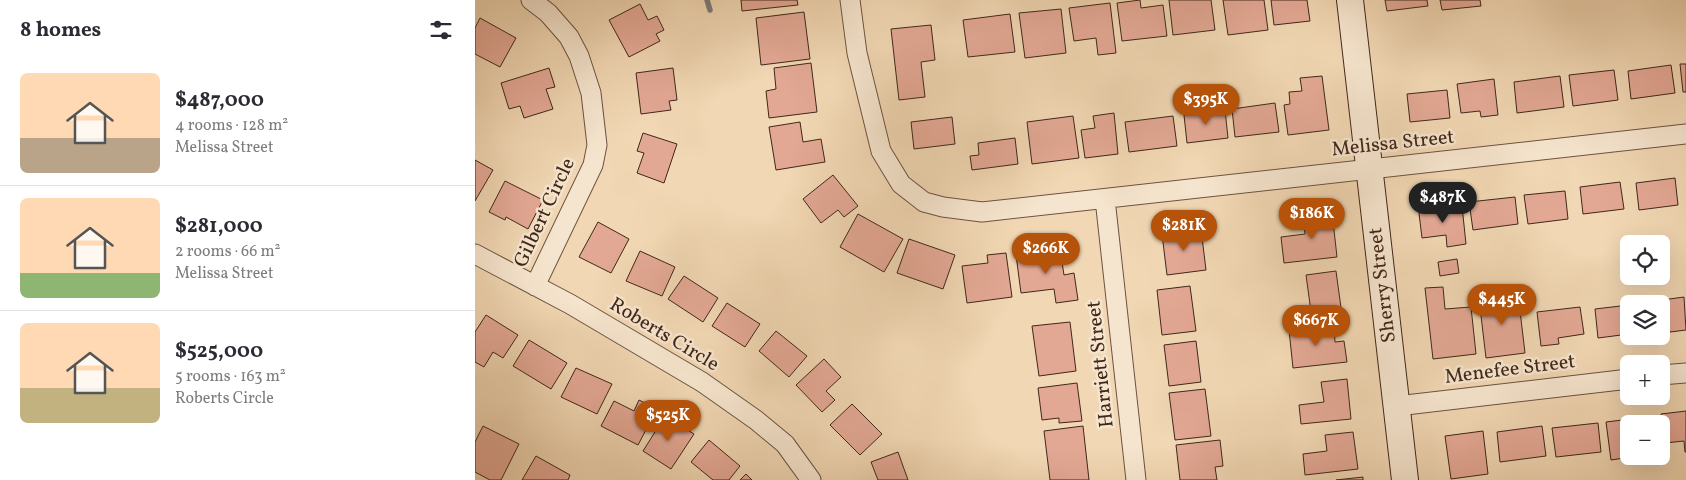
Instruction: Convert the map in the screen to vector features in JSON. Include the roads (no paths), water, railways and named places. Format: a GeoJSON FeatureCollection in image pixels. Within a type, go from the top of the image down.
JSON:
{"type":"FeatureCollection","features":[{"type":"Feature","properties":{"kind":"street","name":"Gilbert Circle"},"geometry":{"type":"LineString","coordinates":[[531,0],[548,13],[564,31],[579,56],[591,93],[597,145],[593,166],[535,286]]}},
{"type":"Feature","properties":{"kind":"street"},"geometry":{"type":"LineString","coordinates":[[850,0],[857,53],[881,151],[901,184],[924,202],[943,207],[981,212],[1105,198]]}},
{"type":"Feature","properties":{"kind":"street","name":"Sherry Street"},"geometry":{"type":"LineString","coordinates":[[1350,0],[1405,480]]}},
{"type":"Feature","properties":{"kind":"street","name":"Melissa Street"},"geometry":{"type":"LineString","coordinates":[[1105,198],[1686,134]]}},
{"type":"Feature","properties":{"kind":"street","name":"Harriett Street"},"geometry":{"type":"LineString","coordinates":[[1105,198],[1136,480]]}},
{"type":"Feature","properties":{"kind":"street","name":"Roberts Circle"},"geometry":{"type":"LineString","coordinates":[[475,254],[570,304],[702,382],[756,420],[785,444],[811,480]]}},
{"type":"Feature","properties":{"kind":"street"},"geometry":{"type":"LineString","coordinates":[[1670,374],[1686,373]]}},
{"type":"Feature","properties":{"kind":"street","name":"Menefee Street"},"geometry":{"type":"LineString","coordinates":[[1397,406],[1620,380]]}},
{"type":"Feature","properties":{"kind":"waterway"},"geometry":{"type":"LineString","coordinates":[[707,0],[710,10]]}}]}
